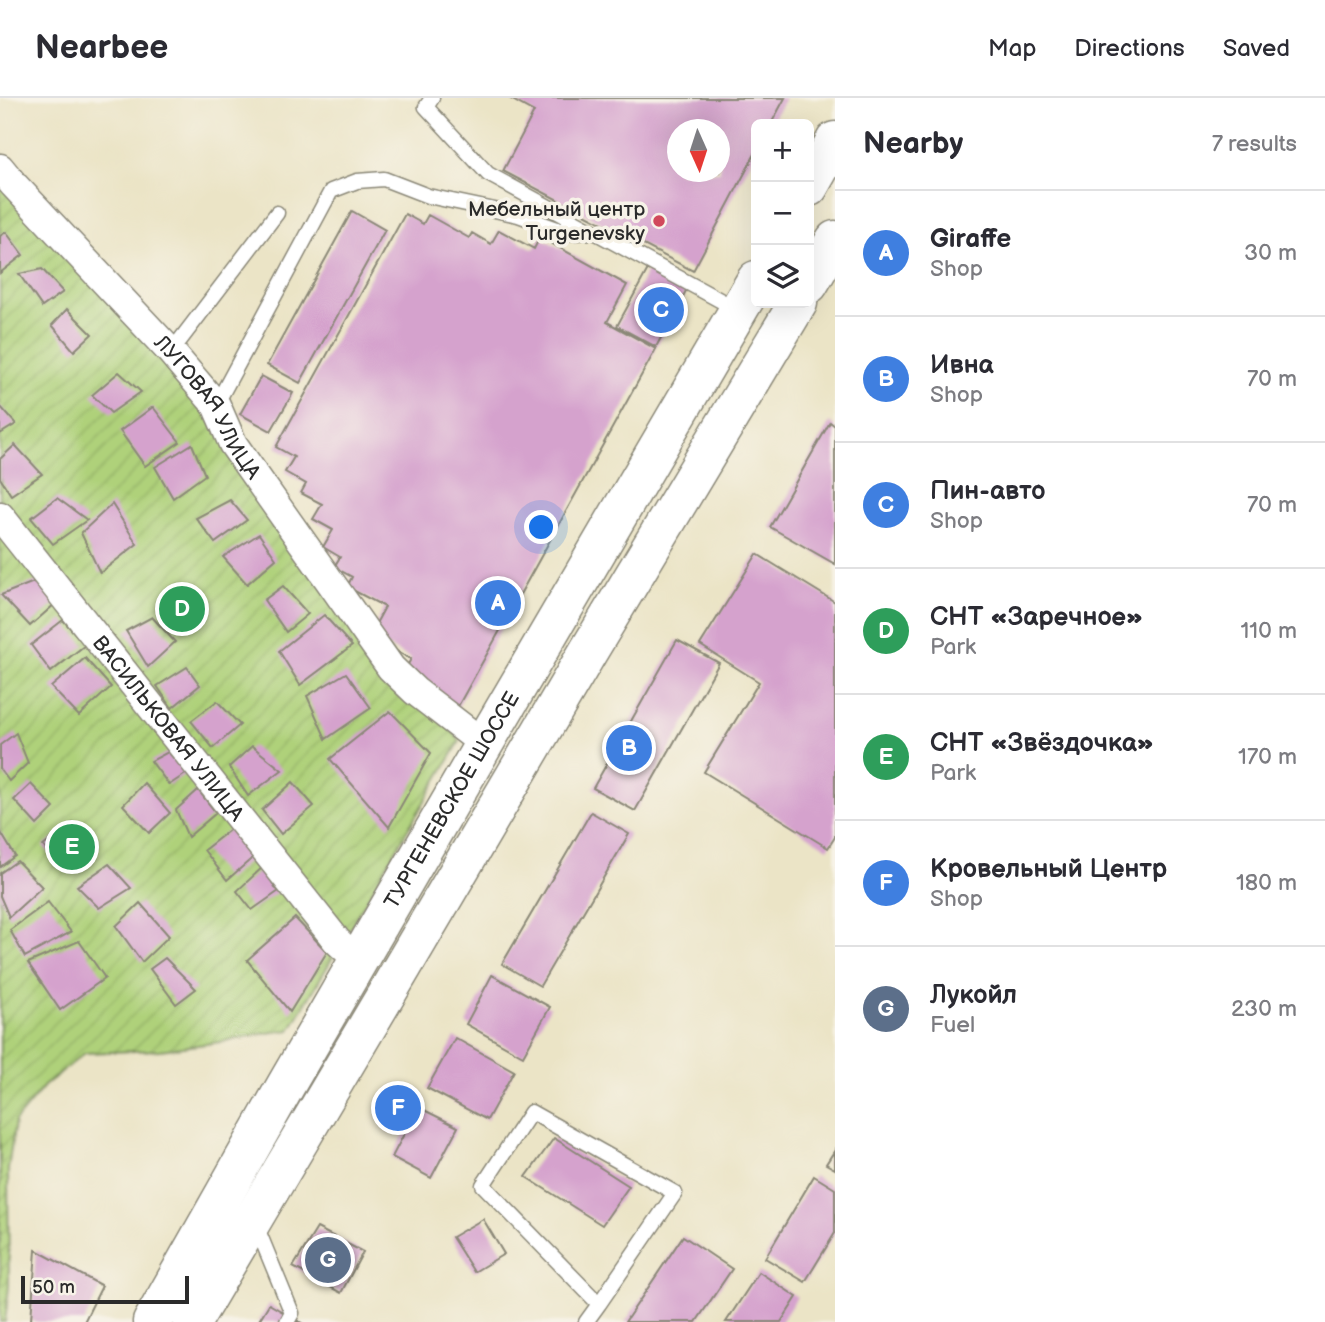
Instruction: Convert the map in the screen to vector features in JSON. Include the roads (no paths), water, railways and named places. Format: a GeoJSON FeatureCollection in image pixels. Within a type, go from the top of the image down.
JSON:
{"type":"FeatureCollection","features":[{"type":"Feature","properties":{"kind":"highway"},"geometry":{"type":"LineString","coordinates":[[812,182],[835,141]]}},
{"type":"Feature","properties":{"kind":"highway"},"geometry":{"type":"LineString","coordinates":[[814,276],[835,240]]}},
{"type":"Feature","properties":{"kind":"highway","name":"ТУРГЕНЕВСКОЕ ШОССЕ"},"geometry":{"type":"LineString","coordinates":[[152,1322],[286,1085],[348,951],[484,744],[748,295]]}},
{"type":"Feature","properties":{"kind":"highway","name":"ТУРГЕНЕВСКОЕ ШОССЕ"},"geometry":{"type":"LineString","coordinates":[[192,1322],[594,640],[795,308]]}},
{"type":"Feature","properties":{"kind":"street","name":"ЛУГОВАЯ УЛИЦА"},"geometry":{"type":"LineString","coordinates":[[0,168],[171,352],[216,405],[233,444],[391,668],[415,691],[484,744]]}},
{"type":"Feature","properties":{"kind":"street","name":"ВАСИЛЬКОВАЯ УЛИЦА"},"geometry":{"type":"LineString","coordinates":[[0,516],[348,951]]}},
{"type":"Feature","properties":{"kind":"lane"},"geometry":{"type":"LineString","coordinates":[[432,98],[426,107],[488,174],[596,232],[748,295]]}},
{"type":"Feature","properties":{"kind":"lane"},"geometry":{"type":"LineString","coordinates":[[216,405],[331,191],[357,181],[384,179],[428,196],[518,215],[569,233],[596,232]]}},
{"type":"Feature","properties":{"kind":"lane"},"geometry":{"type":"LineString","coordinates":[[171,352],[277,213]]}},
{"type":"Feature","properties":{"kind":"lane"},"geometry":{"type":"LineString","coordinates":[[586,1322],[599,1304],[675,1194],[531,1112],[483,1185],[599,1304]]}},
{"type":"Feature","properties":{"kind":"lane"},"geometry":{"type":"LineString","coordinates":[[253,1218],[292,1313],[287,1322]]}},
{"type":"Feature","properties":{"kind":"place","name":"Мебельный центр Turgenevsky"},"geometry":{"type":"Point","coordinates":[659,221]}},
{"type":"Feature","properties":{"kind":"place","name":"Пин-авто"},"geometry":{"type":"Point","coordinates":[661,310]}},
{"type":"Feature","properties":{"kind":"place","name":"Giraffe"},"geometry":{"type":"Point","coordinates":[498,603]}},
{"type":"Feature","properties":{"kind":"place","name":"СНТ «Заречное»"},"geometry":{"type":"Point","coordinates":[182,609]}},
{"type":"Feature","properties":{"kind":"place","name":"Ивна"},"geometry":{"type":"Point","coordinates":[629,748]}},
{"type":"Feature","properties":{"kind":"place","name":"СНТ «Звёздочка»"},"geometry":{"type":"Point","coordinates":[72,847]}},
{"type":"Feature","properties":{"kind":"place","name":"Кровельный Центр"},"geometry":{"type":"Point","coordinates":[398,1108]}},
{"type":"Feature","properties":{"kind":"place","name":"Лукойл"},"geometry":{"type":"Point","coordinates":[328,1260]}}]}
